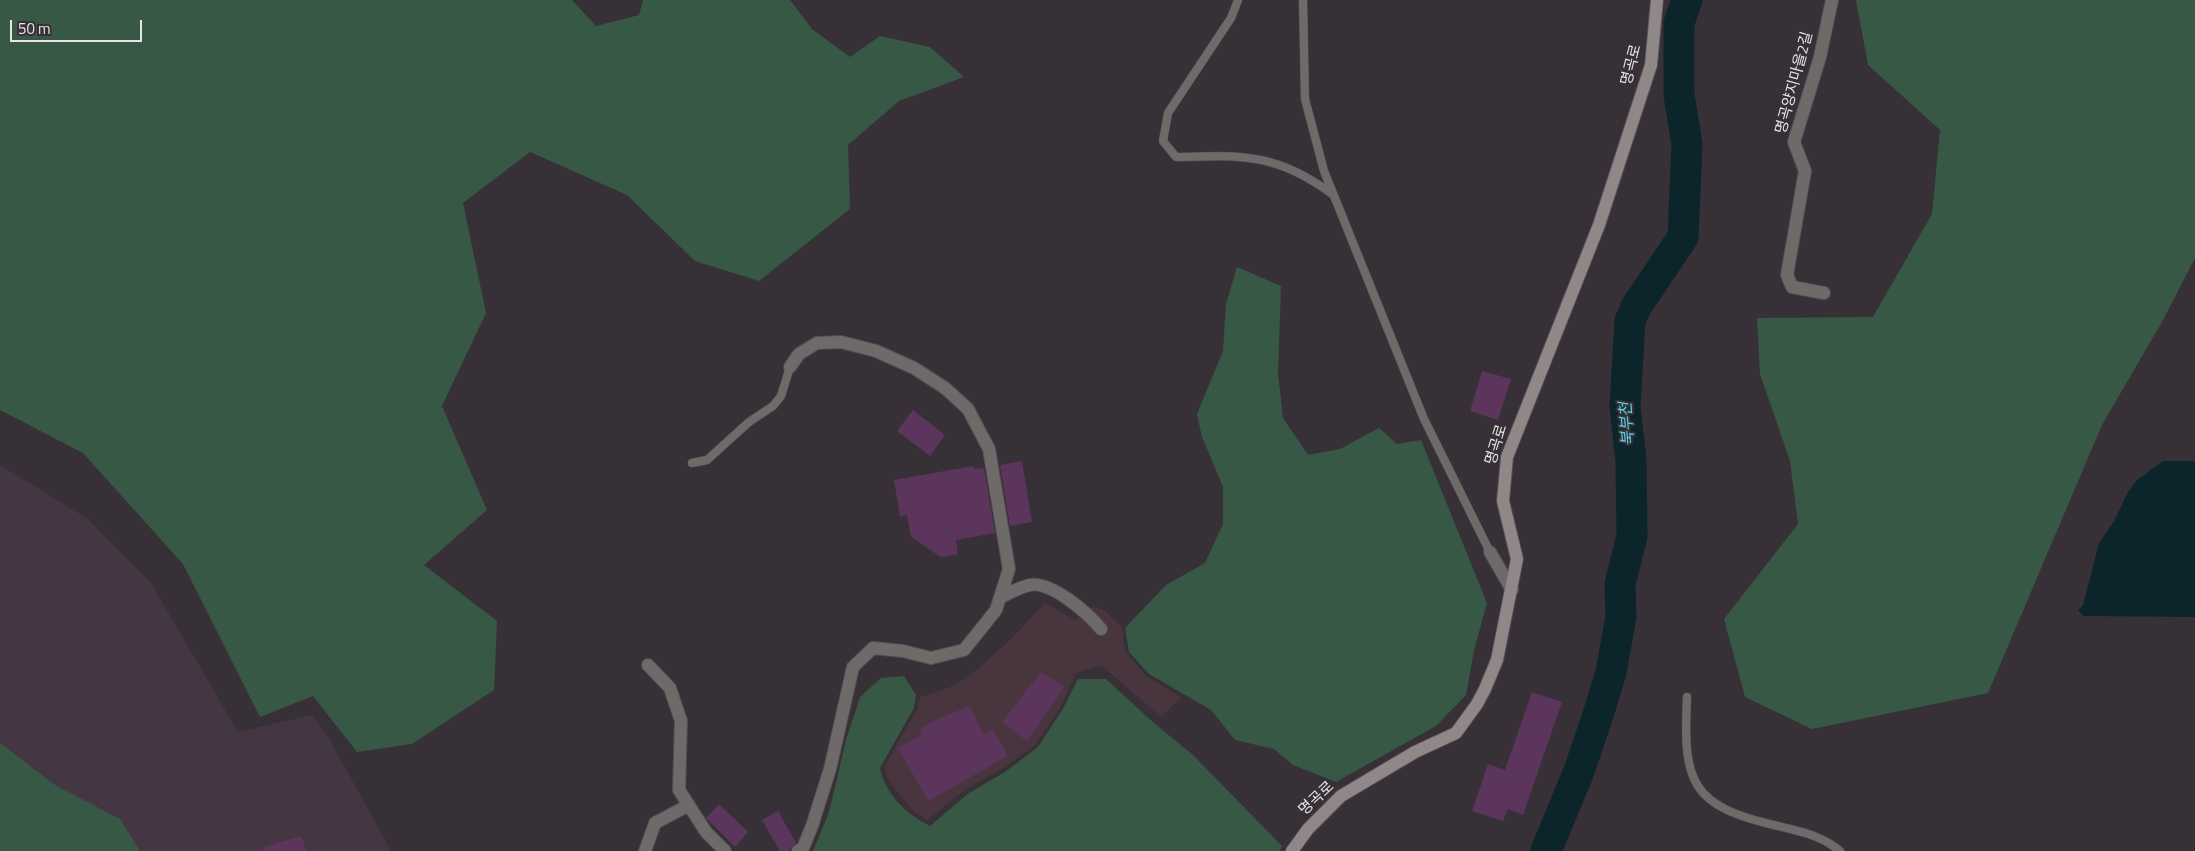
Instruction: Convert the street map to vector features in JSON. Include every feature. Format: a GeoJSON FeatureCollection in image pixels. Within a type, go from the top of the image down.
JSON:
{"type":"FeatureCollection","features":[{"type":"Feature","properties":{"kind":"main road","name":"명곡로"},"geometry":{"type":"LineString","coordinates":[[1292,851],[1308,829],[1341,796],[1415,752],[1456,733],[1477,704],[1491,674],[1497,660],[1517,559],[1503,501],[1507,457],[1605,206],[1651,65],[1657,0]]}},
{"type":"Feature","properties":{"kind":"street","name":"명곡양지마을2길"},"geometry":{"type":"LineString","coordinates":[[1824,293],[1792,287],[1787,275],[1805,171],[1794,142],[1820,58],[1832,0]]}},
{"type":"Feature","properties":{"kind":"street"},"geometry":{"type":"LineString","coordinates":[[790,367],[799,354],[817,343],[841,342],[876,351],[914,368],[945,388],[968,409],[989,449],[1010,569],[996,610],[964,650],[931,658],[903,651],[873,648],[853,667],[830,769],[803,848],[798,851]]}},
{"type":"Feature","properties":{"kind":"street"},"geometry":{"type":"LineString","coordinates":[[1490,552],[1512,590]]}},
{"type":"Feature","properties":{"kind":"street"},"geometry":{"type":"LineString","coordinates":[[1001,597],[1031,584],[1059,593],[1089,615],[1101,629]]}},
{"type":"Feature","properties":{"kind":"street"},"geometry":{"type":"LineString","coordinates":[[648,665],[670,688],[681,721],[679,790],[706,832],[725,851]]}},
{"type":"Feature","properties":{"kind":"street"},"geometry":{"type":"LineString","coordinates":[[645,851],[656,823],[690,805]]}},
{"type":"Feature","properties":{"kind":"lane"},"geometry":{"type":"LineString","coordinates":[[1238,0],[1231,18],[1168,113],[1163,141],[1176,157],[1230,156],[1275,162],[1308,176],[1334,195]]}},
{"type":"Feature","properties":{"kind":"lane"},"geometry":{"type":"LineString","coordinates":[[1304,0],[1305,98],[1324,171],[1424,419],[1490,552]]}},
{"type":"Feature","properties":{"kind":"lane"},"geometry":{"type":"LineString","coordinates":[[692,463],[706,460],[749,422],[773,406],[781,396],[790,367]]}},
{"type":"Feature","properties":{"kind":"lane"},"geometry":{"type":"LineString","coordinates":[[1687,697],[1687,755],[1700,791],[1712,803],[1762,822],[1816,835],[1840,851]]}},
{"type":"Feature","properties":{"kind":"shaded area"},"geometry":{"type":"Polygon","coordinates":[[[0,465],[88,519],[151,583],[238,732],[312,715],[329,738],[391,851],[0,851],[0,465]]]}},
{"type":"Feature","properties":{"kind":"shaded area"},"geometry":{"type":"Polygon","coordinates":[[[1045,603],[1075,620],[1092,607],[1103,609],[1122,627],[1125,651],[1146,676],[1181,697],[1161,717],[1101,665],[1076,673],[1060,708],[1035,745],[1004,768],[966,789],[927,820],[914,812],[888,780],[884,767],[918,708],[920,697],[948,688],[967,678],[1009,641],[1045,603]]]}},
{"type":"Feature","properties":{"kind":"green space"},"geometry":{"type":"Polygon","coordinates":[[[0,0],[572,0],[596,26],[639,15],[643,0],[790,0],[812,29],[850,57],[880,36],[930,47],[964,77],[899,101],[848,145],[850,209],[759,281],[695,261],[627,195],[530,152],[463,203],[486,313],[442,406],[487,510],[424,565],[497,621],[494,690],[412,744],[357,752],[313,696],[260,717],[183,564],[83,453],[0,410],[0,0]]]}},
{"type":"Feature","properties":{"kind":"green space"},"geometry":{"type":"Polygon","coordinates":[[[1856,0],[2195,0],[2195,258],[2162,322],[2102,425],[1988,693],[1812,729],[1745,697],[1724,619],[1798,524],[1790,461],[1760,374],[1757,318],[1873,317],[1932,214],[1940,130],[1868,65],[1856,0]]]}},
{"type":"Feature","properties":{"kind":"green space"},"geometry":{"type":"Polygon","coordinates":[[[1237,267],[1281,286],[1278,374],[1283,418],[1308,455],[1340,449],[1379,428],[1397,444],[1421,440],[1487,603],[1474,650],[1466,695],[1436,726],[1336,782],[1293,765],[1274,749],[1235,740],[1211,710],[1149,674],[1129,652],[1125,628],[1166,585],[1205,563],[1223,524],[1223,487],[1202,437],[1197,414],[1223,351],[1226,304],[1237,267]]]}},
{"type":"Feature","properties":{"kind":"green space"},"geometry":{"type":"Polygon","coordinates":[[[904,676],[916,695],[914,708],[880,768],[887,787],[898,802],[912,815],[930,826],[969,793],[1005,772],[1038,747],[1064,707],[1078,679],[1106,679],[1155,724],[1193,755],[1282,846],[1280,851],[813,851],[829,812],[846,740],[860,697],[881,678],[904,676]]]}},
{"type":"Feature","properties":{"kind":"green space"},"geometry":{"type":"Polygon","coordinates":[[[0,743],[55,785],[120,819],[140,851],[0,851],[0,743]]]}},
{"type":"Feature","properties":{"kind":"water"},"geometry":{"type":"Polygon","coordinates":[[[2163,461],[2195,461],[2195,617],[2083,616],[2078,610],[2083,605],[2099,543],[2114,521],[2128,492],[2137,480],[2163,461]]]}},
{"type":"Feature","properties":{"kind":"building"},"geometry":{"type":"Polygon","coordinates":[[[1482,371],[1511,379],[1498,420],[1470,411],[1482,371]]]}},
{"type":"Feature","properties":{"kind":"building"},"geometry":{"type":"Polygon","coordinates":[[[913,410],[945,435],[930,456],[897,431],[913,410]]]}},
{"type":"Feature","properties":{"kind":"building"},"geometry":{"type":"Polygon","coordinates":[[[1022,461],[1032,522],[1010,526],[1000,465],[1022,461]]]}},
{"type":"Feature","properties":{"kind":"building"},"geometry":{"type":"Polygon","coordinates":[[[973,466],[974,469],[984,468],[995,533],[956,540],[958,554],[941,557],[911,537],[907,515],[900,516],[894,480],[973,466]]]}},
{"type":"Feature","properties":{"kind":"building"},"geometry":{"type":"Polygon","coordinates":[[[1041,672],[1064,687],[1027,741],[1002,722],[1041,672]]]}},
{"type":"Feature","properties":{"kind":"building"},"geometry":{"type":"Polygon","coordinates":[[[1532,692],[1562,702],[1523,815],[1508,809],[1503,821],[1472,811],[1488,764],[1505,770],[1532,692]]]}},
{"type":"Feature","properties":{"kind":"building"},"geometry":{"type":"Polygon","coordinates":[[[970,706],[984,735],[993,729],[1008,756],[928,801],[898,748],[922,735],[920,729],[935,720],[970,706]]]}},
{"type":"Feature","properties":{"kind":"building"},"geometry":{"type":"Polygon","coordinates":[[[719,804],[748,832],[735,847],[706,818],[719,804]]]}},
{"type":"Feature","properties":{"kind":"building"},"geometry":{"type":"Polygon","coordinates":[[[778,811],[796,843],[788,851],[780,851],[762,820],[778,811]]]}},
{"type":"Feature","properties":{"kind":"building"},"geometry":{"type":"Polygon","coordinates":[[[301,836],[307,851],[263,851],[263,847],[301,836]]]}},
{"type":"Feature","properties":{"kind":"waterway","name":"북부천"},"geometry":{"type":"LineString","coordinates":[[1546,851],[1579,771],[1598,715],[1611,672],[1621,617],[1620,584],[1632,536],[1631,461],[1625,406],[1630,321],[1636,307],[1683,237],[1687,144],[1679,95],[1679,23],[1687,0]]}}]}
